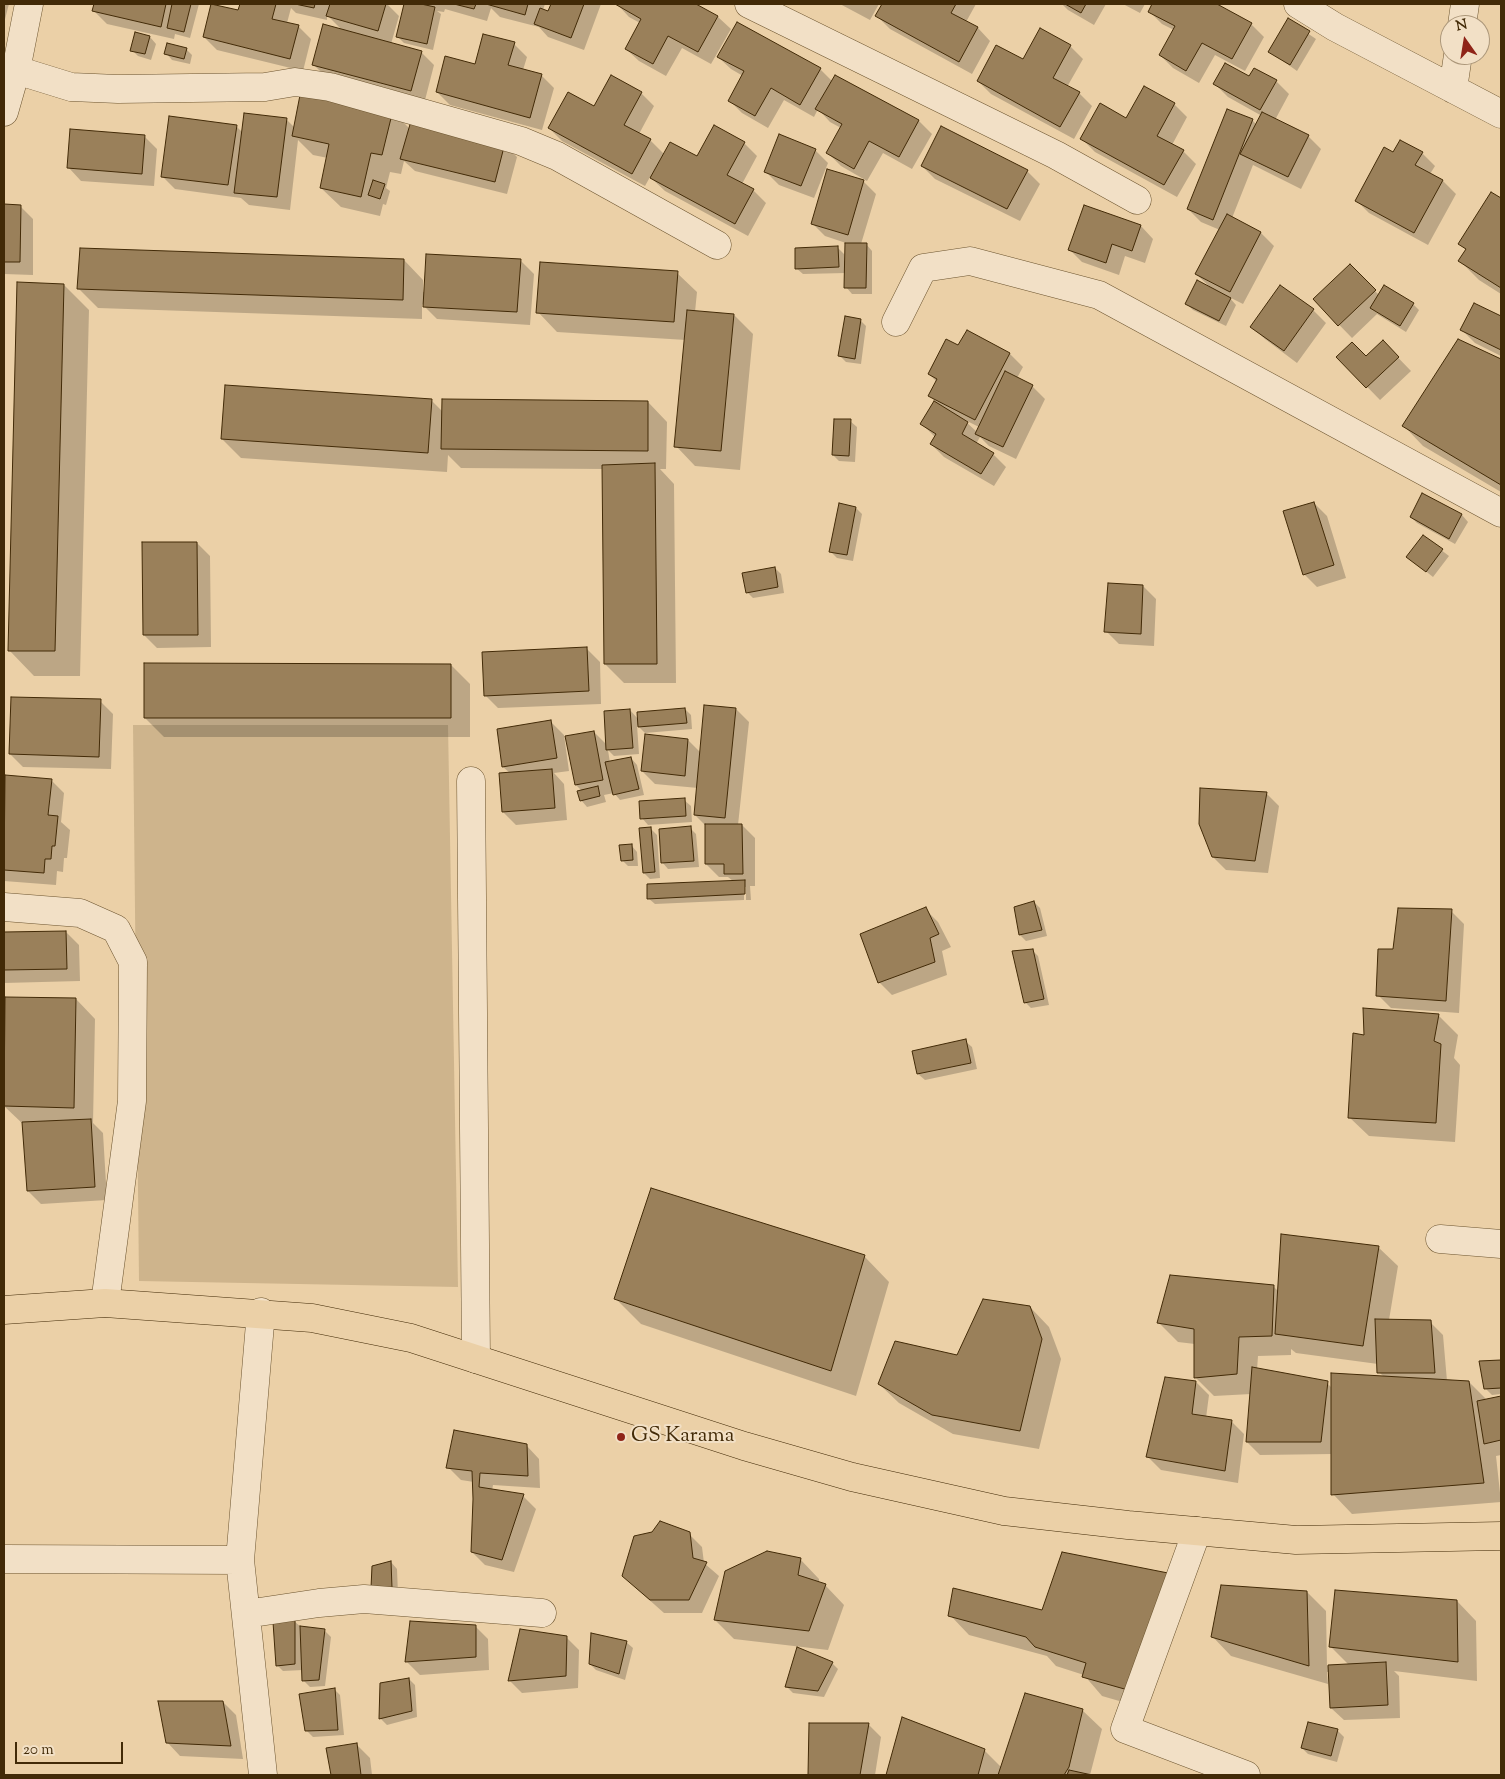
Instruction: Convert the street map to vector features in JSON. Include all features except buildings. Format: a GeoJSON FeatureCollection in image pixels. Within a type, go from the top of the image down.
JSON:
{"type":"FeatureCollection","features":[{"type":"Feature","properties":{"kind":"main road"},"geometry":{"type":"LineString","coordinates":[[4,1310],[105,1302],[261,1312],[312,1318],[411,1338],[744,1446],[852,1477],[1004,1511],[1128,1525],[1296,1540],[1501,1536]]}},
{"type":"Feature","properties":{"kind":"street"},"geometry":{"type":"LineString","coordinates":[[4,112],[16,70],[29,4]]}},
{"type":"Feature","properties":{"kind":"street"},"geometry":{"type":"LineString","coordinates":[[749,4],[1056,155],[1137,200]]}},
{"type":"Feature","properties":{"kind":"street"},"geometry":{"type":"LineString","coordinates":[[1298,4],[1335,27],[1501,114]]}},
{"type":"Feature","properties":{"kind":"street"},"geometry":{"type":"LineString","coordinates":[[1453,89],[1457,65]]}},
{"type":"Feature","properties":{"kind":"street"},"geometry":{"type":"LineString","coordinates":[[16,70],[71,87],[118,89],[265,87],[295,82],[330,87],[521,140],[557,156],[717,245]]}},
{"type":"Feature","properties":{"kind":"street"},"geometry":{"type":"LineString","coordinates":[[896,322],[924,268],[970,261],[1098,295],[1501,513]]}},
{"type":"Feature","properties":{"kind":"street"},"geometry":{"type":"LineString","coordinates":[[471,781],[476,1359]]}},
{"type":"Feature","properties":{"kind":"street"},"geometry":{"type":"LineString","coordinates":[[4,907],[80,914],[107,925],[116,929],[133,962],[132,1101],[105,1302]]}},
{"type":"Feature","properties":{"kind":"street"},"geometry":{"type":"LineString","coordinates":[[1440,1239],[1501,1244]]}},
{"type":"Feature","properties":{"kind":"street"},"geometry":{"type":"LineString","coordinates":[[261,1312],[240,1560],[263,1775]]}},
{"type":"Feature","properties":{"kind":"street"},"geometry":{"type":"LineString","coordinates":[[1197,1531],[1125,1729],[1246,1775]]}},
{"type":"Feature","properties":{"kind":"street"},"geometry":{"type":"LineString","coordinates":[[4,1559],[240,1560]]}},
{"type":"Feature","properties":{"kind":"street"},"geometry":{"type":"LineString","coordinates":[[246,1614],[319,1603],[364,1599],[542,1613]]}},
{"type":"Feature","properties":{"kind":"shaded area"},"geometry":{"type":"Polygon","coordinates":[[[133,725],[448,725],[458,1287],[139,1281],[133,725]]]}},
{"type":"Feature","properties":{"kind":"place","name":"GS Karama"},"geometry":{"type":"Point","coordinates":[621,1437]}}]}
